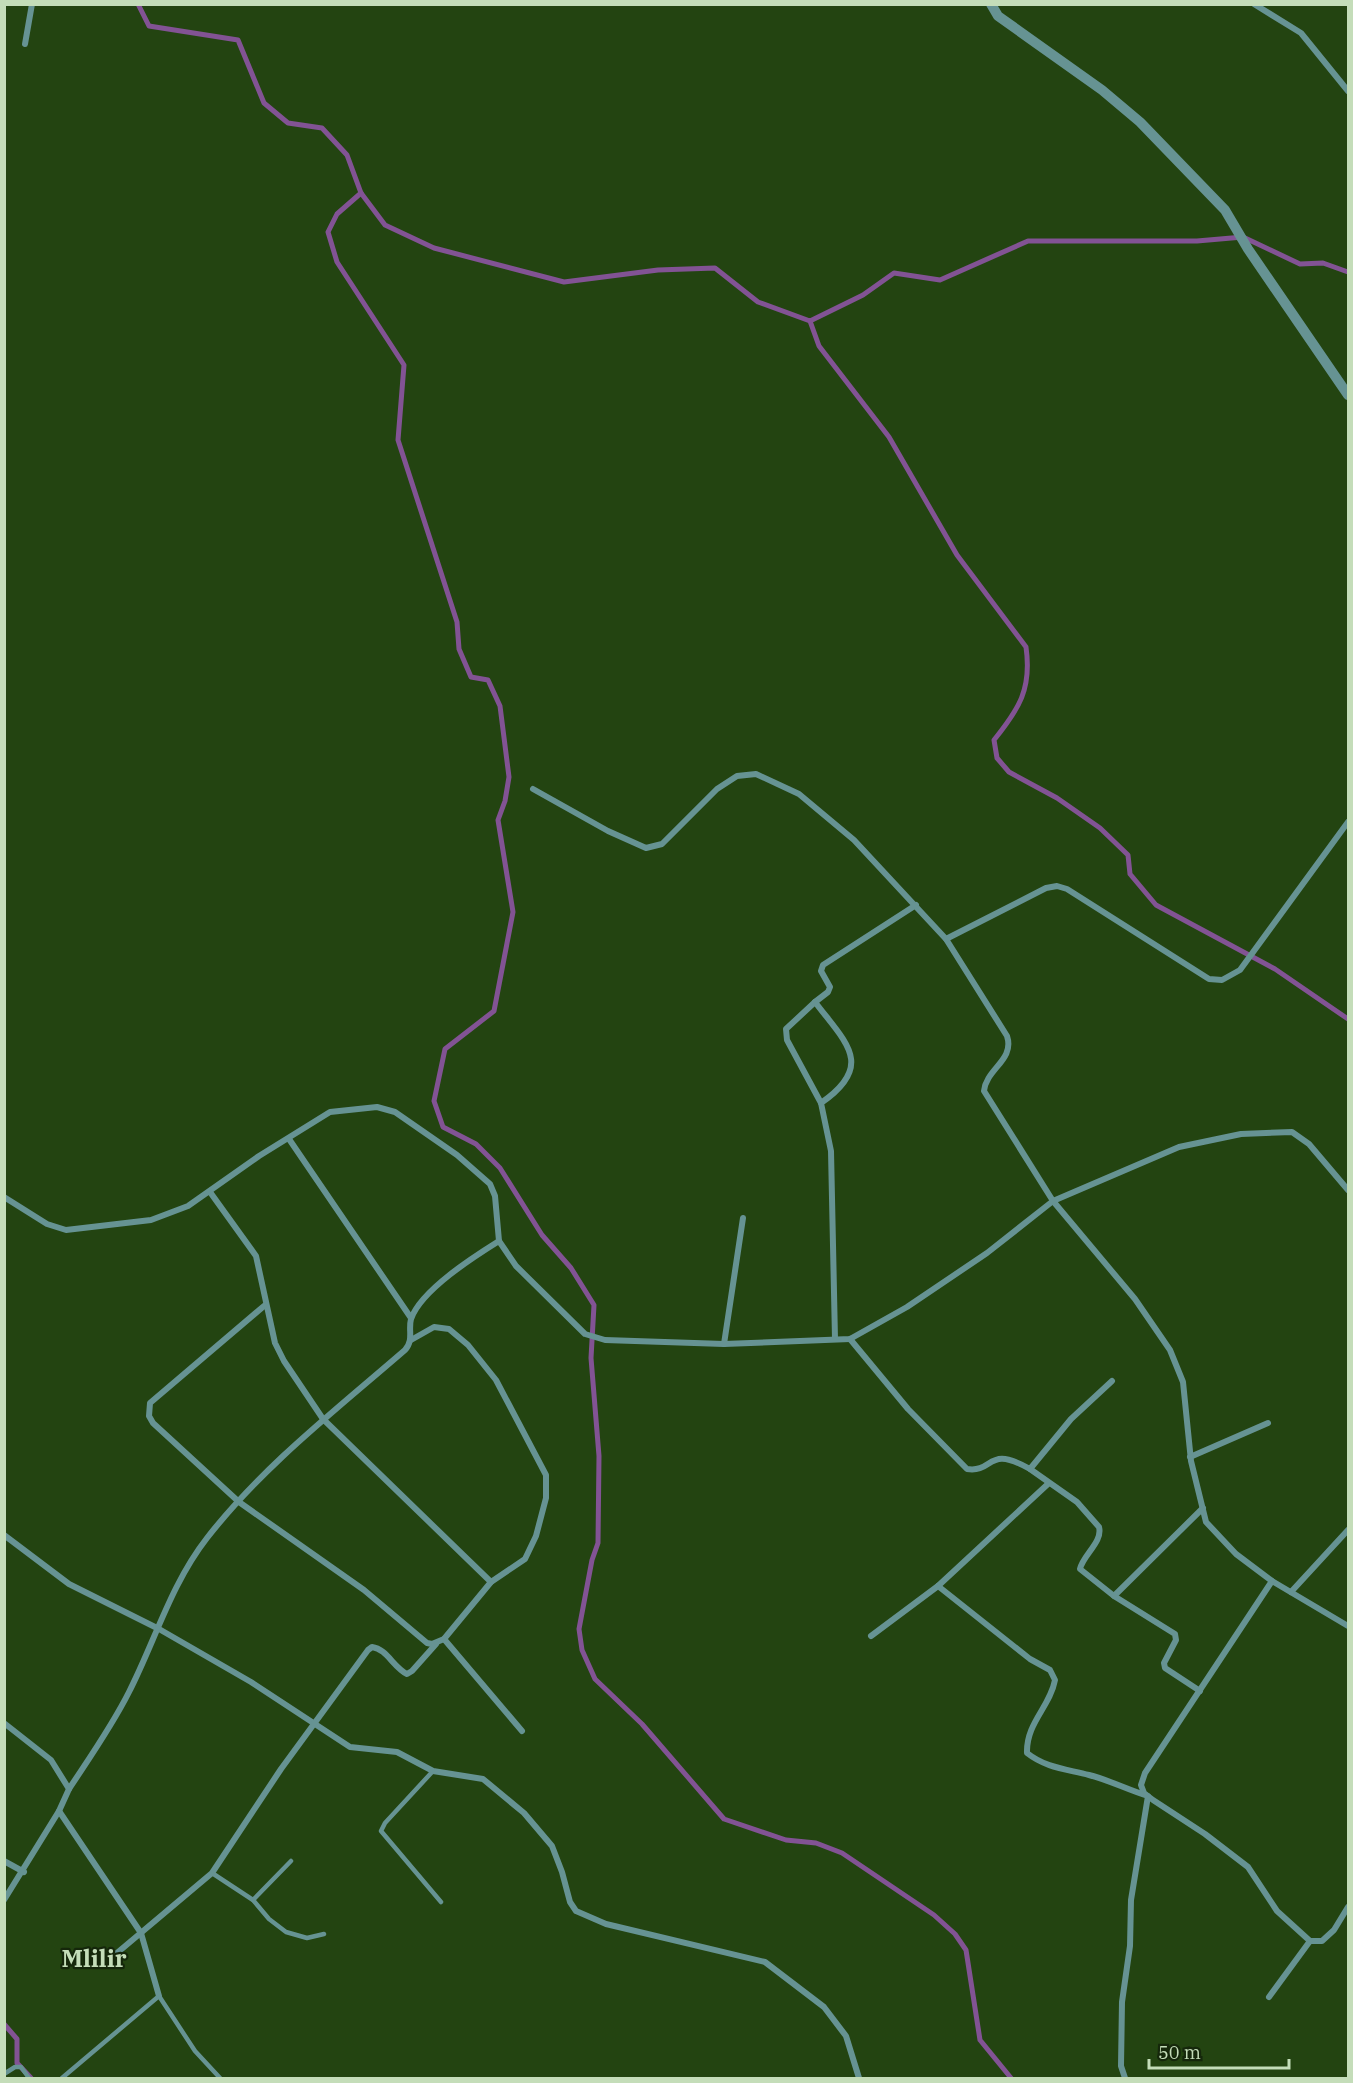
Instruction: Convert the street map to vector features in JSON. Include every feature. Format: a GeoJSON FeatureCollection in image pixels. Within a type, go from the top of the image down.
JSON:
{"type":"FeatureCollection","features":[{"type":"Feature","properties":{"kind":"street"},"geometry":{"type":"LineString","coordinates":[[25,44],[32,4]]}},
{"type":"Feature","properties":{"kind":"street"},"geometry":{"type":"LineString","coordinates":[[991,4],[998,16],[1102,90],[1140,122],[1225,210],[1248,249],[1348,394]]}},
{"type":"Feature","properties":{"kind":"street"},"geometry":{"type":"LineString","coordinates":[[1254,4],[1301,33],[1348,91]]}},
{"type":"Feature","properties":{"kind":"street"},"geometry":{"type":"LineString","coordinates":[[533,789],[608,831],[646,848],[662,844],[717,789],[737,776],[756,774],[799,794],[819,808],[854,840],[946,939],[1010,1044],[1008,1053],[987,1079],[984,1091],[1053,1202],[1135,1299],[1170,1350],[1184,1382],[1190,1456],[1206,1522],[1236,1554],[1272,1581],[1348,1626]]}},
{"type":"Feature","properties":{"kind":"street"},"geometry":{"type":"LineString","coordinates":[[946,939],[1046,888],[1057,886],[1067,889],[1209,979],[1222,980],[1240,970],[1348,822]]}},
{"type":"Feature","properties":{"kind":"street"},"geometry":{"type":"LineString","coordinates":[[835,1339],[831,1151],[821,1103],[787,1040],[786,1029],[828,992],[830,987],[821,971],[823,966],[916,905]]}},
{"type":"Feature","properties":{"kind":"street"},"geometry":{"type":"LineString","coordinates":[[815,1002],[847,1044],[853,1059],[848,1077],[821,1103]]}},
{"type":"Feature","properties":{"kind":"street"},"geometry":{"type":"LineString","coordinates":[[4,1197],[47,1224],[66,1230],[151,1220],[189,1206],[259,1156],[330,1112],[377,1107],[395,1112],[457,1155],[490,1184],[495,1196],[500,1241],[516,1266],[585,1334],[605,1340],[724,1344],[850,1339],[908,1307],[979,1259],[1053,1202],[1179,1147],[1251,1133],[1292,1132],[1302,1137],[1348,1190]]}},
{"type":"Feature","properties":{"kind":"street"},"geometry":{"type":"LineString","coordinates":[[289,1138],[411,1318],[411,1340]]}},
{"type":"Feature","properties":{"kind":"street"},"geometry":{"type":"LineString","coordinates":[[210,1192],[256,1257],[262,1278],[264,1306],[275,1343],[284,1361],[323,1419],[491,1582]]}},
{"type":"Feature","properties":{"kind":"street"},"geometry":{"type":"LineString","coordinates":[[724,1344],[743,1218]]}},
{"type":"Feature","properties":{"kind":"street"},"geometry":{"type":"LineString","coordinates":[[411,1318],[429,1294],[462,1264],[500,1241]]}},
{"type":"Feature","properties":{"kind":"street"},"geometry":{"type":"LineString","coordinates":[[264,1306],[150,1403],[149,1416],[153,1423],[240,1502],[364,1590],[427,1643],[436,1644]]}},
{"type":"Feature","properties":{"kind":"street"},"geometry":{"type":"LineString","coordinates":[[4,1900],[24,1872],[69,1789],[129,1694],[159,1629],[171,1596],[206,1539],[323,1419],[405,1350],[411,1340],[434,1327],[449,1329],[468,1345],[496,1380],[546,1475],[546,1498],[536,1536],[525,1559],[491,1582],[444,1639],[436,1644],[407,1674],[379,1648],[372,1647],[314,1723],[212,1873],[111,1958]]}},
{"type":"Feature","properties":{"kind":"street"},"geometry":{"type":"LineString","coordinates":[[850,1339],[908,1409],[962,1465],[975,1470],[994,1459],[1011,1458],[1077,1502],[1099,1527],[1098,1537],[1081,1563],[1080,1569],[1114,1596],[1175,1634],[1176,1640],[1164,1663],[1165,1668],[1200,1691]]}},
{"type":"Feature","properties":{"kind":"street"},"geometry":{"type":"LineString","coordinates":[[1030,1469],[1071,1419],[1112,1381]]}},
{"type":"Feature","properties":{"kind":"street"},"geometry":{"type":"LineString","coordinates":[[1190,1456],[1268,1423]]}},
{"type":"Feature","properties":{"kind":"street"},"geometry":{"type":"LineString","coordinates":[[872,1636],[938,1586],[1049,1483]]}},
{"type":"Feature","properties":{"kind":"street"},"geometry":{"type":"LineString","coordinates":[[1114,1596],[1203,1508]]}},
{"type":"Feature","properties":{"kind":"street"},"geometry":{"type":"LineString","coordinates":[[1291,1592],[1348,1530]]}},
{"type":"Feature","properties":{"kind":"street"},"geometry":{"type":"LineString","coordinates":[[4,1535],[69,1584],[159,1629],[251,1682],[350,1747],[397,1752],[433,1771],[483,1779],[524,1813],[552,1846],[570,1902],[583,1916],[606,1924],[765,1962],[796,1983],[824,2007],[846,2036],[859,2079]]}},
{"type":"Feature","properties":{"kind":"street"},"geometry":{"type":"LineString","coordinates":[[1125,2079],[1121,2066],[1122,2002],[1130,1947],[1131,1900],[1148,1796],[1141,1785],[1145,1773],[1272,1581]]}},
{"type":"Feature","properties":{"kind":"street"},"geometry":{"type":"LineString","coordinates":[[938,1586],[1030,1659],[1050,1670],[1055,1680],[1053,1691],[1032,1725],[1027,1741],[1028,1753],[1041,1763],[1091,1775],[1118,1787],[1148,1796],[1248,1867],[1277,1911],[1310,1941],[1322,1941],[1334,1930],[1348,1907]]}},
{"type":"Feature","properties":{"kind":"street"},"geometry":{"type":"LineString","coordinates":[[444,1639],[522,1731]]}},
{"type":"Feature","properties":{"kind":"street"},"geometry":{"type":"LineString","coordinates":[[4,1723],[51,1760],[69,1789]]}},
{"type":"Feature","properties":{"kind":"street"},"geometry":{"type":"LineString","coordinates":[[59,1811],[141,1933],[159,1996]]}},
{"type":"Feature","properties":{"kind":"street"},"geometry":{"type":"LineString","coordinates":[[4,1861],[24,1872]]}},
{"type":"Feature","properties":{"kind":"street"},"geometry":{"type":"LineString","coordinates":[[1269,1997],[1310,1941]]}},
{"type":"Feature","properties":{"kind":"lane"},"geometry":{"type":"LineString","coordinates":[[433,1771],[381,1831],[441,1902]]}},
{"type":"Feature","properties":{"kind":"lane"},"geometry":{"type":"LineString","coordinates":[[254,1900],[291,1861]]}},
{"type":"Feature","properties":{"kind":"lane"},"geometry":{"type":"LineString","coordinates":[[212,1873],[254,1900],[269,1919],[286,1932],[307,1938],[324,1934]]}},
{"type":"Feature","properties":{"kind":"lane"},"geometry":{"type":"LineString","coordinates":[[62,2079],[159,1996],[195,2051],[220,2079]]}},
{"type":"Feature","properties":{"kind":"lane"},"geometry":{"type":"LineString","coordinates":[[4,2074],[15,2067],[21,2067],[29,2079]]}},
{"type":"Feature","properties":{"kind":"waterway"},"geometry":{"type":"LineString","coordinates":[[138,4],[149,26],[238,40],[264,103],[288,123],[322,128],[347,155],[361,193],[385,225],[434,248],[564,282],[658,270],[715,268],[758,302],[810,321],[863,295],[894,273],[940,280],[1028,241],[1197,241],[1243,237],[1300,264],[1323,263],[1348,272]]}},
{"type":"Feature","properties":{"kind":"waterway"},"geometry":{"type":"LineString","coordinates":[[361,193],[337,214],[328,232],[337,262],[404,365],[398,440],[457,622],[459,649],[471,677],[488,680],[500,706],[509,777],[505,801],[498,820],[513,912],[494,1011],[445,1049],[434,1101],[443,1127],[476,1144],[500,1168],[542,1235],[571,1268],[594,1305],[591,1358],[599,1456],[598,1543],[592,1560],[579,1629],[582,1650],[595,1679],[642,1724],[724,1819],[786,1840],[816,1843],[842,1853],[934,1915],[955,1934],[966,1950],[980,2040],[1011,2078]]}},
{"type":"Feature","properties":{"kind":"waterway"},"geometry":{"type":"LineString","coordinates":[[810,321],[819,346],[889,437],[957,555],[1026,647],[1025,687],[1017,708],[994,740],[997,758],[1009,772],[1057,798],[1100,828],[1128,855],[1130,874],[1156,905],[1275,969],[1348,1019]]}},
{"type":"Feature","properties":{"kind":"waterway"},"geometry":{"type":"LineString","coordinates":[[4,2024],[17,2039],[17,2063],[31,2078]]}},
{"type":"Feature","properties":{"kind":"district","name":"Mlilir"},"geometry":{"type":"Point","coordinates":[94,1958]}}]}
